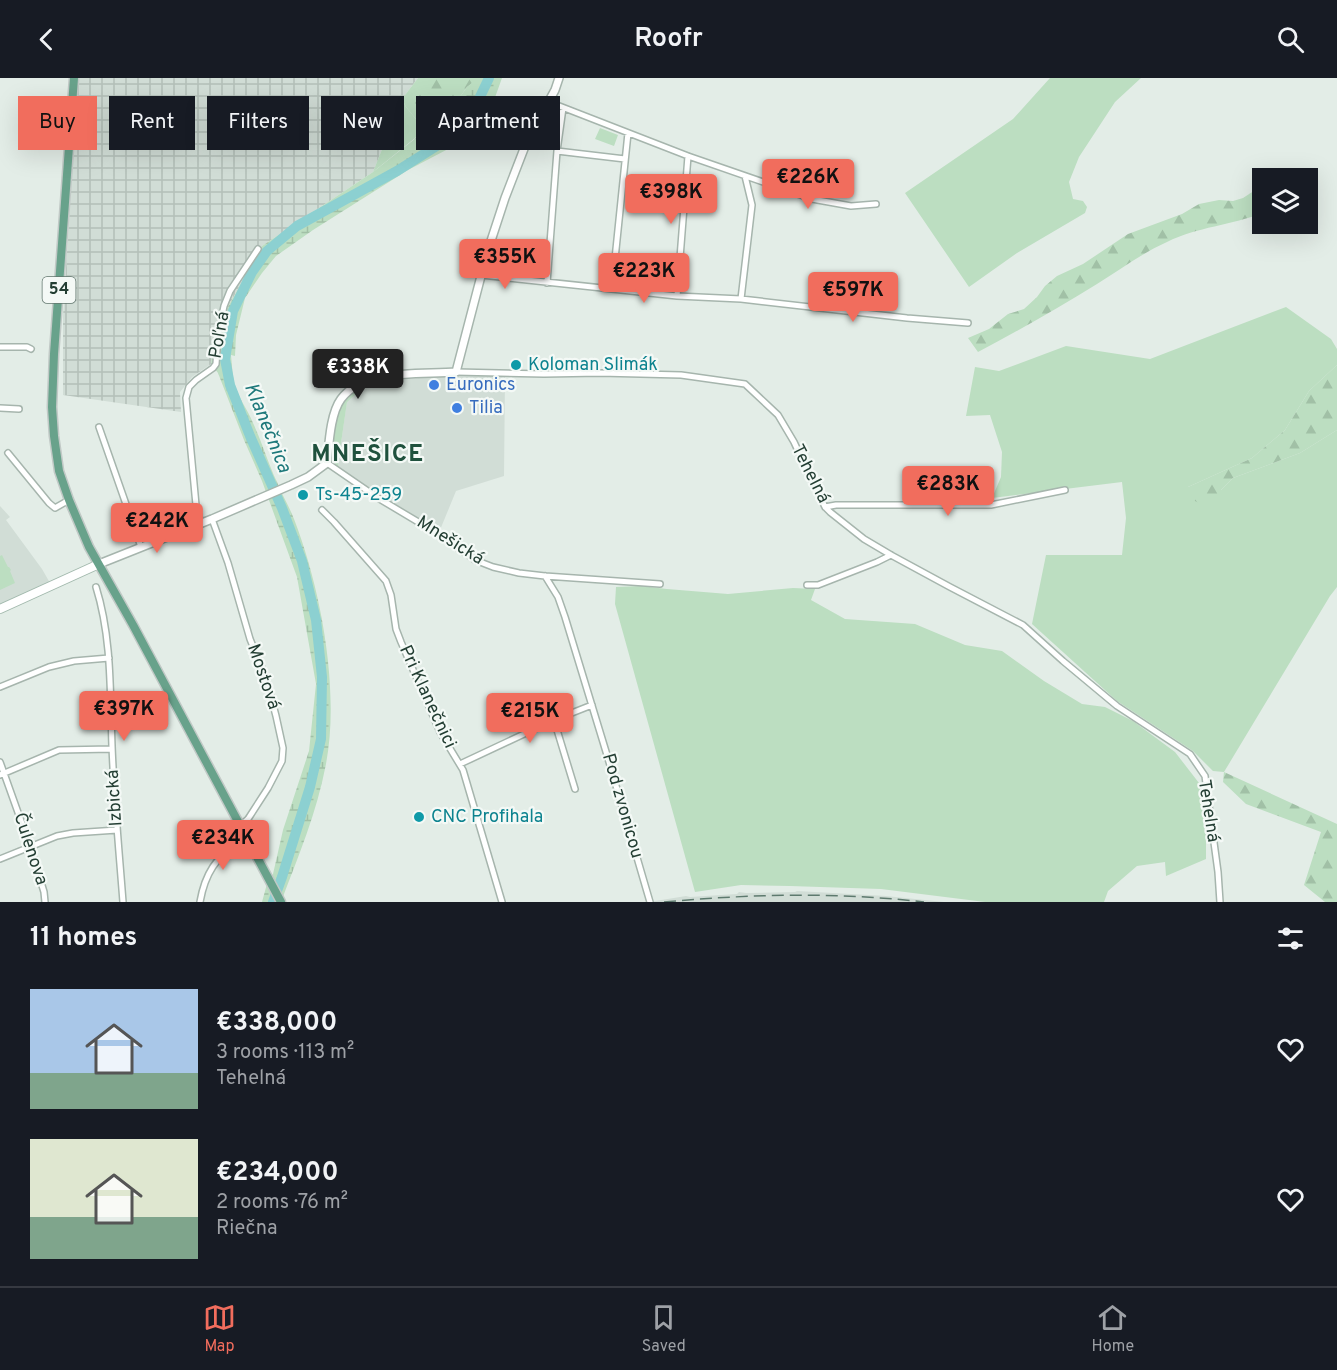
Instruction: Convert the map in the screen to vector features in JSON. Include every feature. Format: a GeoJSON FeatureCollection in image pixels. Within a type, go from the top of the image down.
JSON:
{"type":"FeatureCollection","features":[{"type":"Feature","properties":{"kind":"main road","name":"54"},"geometry":{"type":"LineString","coordinates":[[74,78],[54,354],[52,407],[59,471],[89,547],[281,902]]}},
{"type":"Feature","properties":{"kind":"main road"},"geometry":{"type":"LineString","coordinates":[[0,609],[99,564]]}},
{"type":"Feature","properties":{"kind":"street"},"geometry":{"type":"LineString","coordinates":[[552,96],[559,78]]}},
{"type":"Feature","properties":{"kind":"street"},"geometry":{"type":"LineString","coordinates":[[560,107],[688,156],[812,199],[851,206],[876,204]]}},
{"type":"Feature","properties":{"kind":"street"},"geometry":{"type":"LineString","coordinates":[[548,283],[557,151],[563,108]]}},
{"type":"Feature","properties":{"kind":"street"},"geometry":{"type":"LineString","coordinates":[[612,288],[628,133]]}},
{"type":"Feature","properties":{"kind":"street"},"geometry":{"type":"LineString","coordinates":[[456,372],[501,207],[523,150]]}},
{"type":"Feature","properties":{"kind":"street"},"geometry":{"type":"LineString","coordinates":[[557,151],[625,159]]}},
{"type":"Feature","properties":{"kind":"street"},"geometry":{"type":"LineString","coordinates":[[677,296],[688,156]]}},
{"type":"Feature","properties":{"kind":"street"},"geometry":{"type":"LineString","coordinates":[[741,299],[752,206],[745,176]]}},
{"type":"Feature","properties":{"kind":"street","name":"Poľná"},"geometry":{"type":"LineString","coordinates":[[201,524],[196,505],[186,398],[189,387],[216,364],[218,335],[224,306],[230,291],[258,249]]}},
{"type":"Feature","properties":{"kind":"street"},"geometry":{"type":"LineString","coordinates":[[481,275],[968,323]]}},
{"type":"Feature","properties":{"kind":"street"},"geometry":{"type":"LineString","coordinates":[[0,347],[31,349]]}},
{"type":"Feature","properties":{"kind":"street","name":"Tehelná"},"geometry":{"type":"LineString","coordinates":[[327,463],[332,424],[340,400],[351,389],[367,380],[399,375],[456,372],[600,373],[681,375],[746,384],[778,415],[795,442],[825,507],[864,539],[1023,625],[1063,662],[1117,706],[1190,754],[1205,776],[1220,902]]}},
{"type":"Feature","properties":{"kind":"street"},"geometry":{"type":"LineString","coordinates":[[0,408],[19,409]]}},
{"type":"Feature","properties":{"kind":"street"},"geometry":{"type":"LineString","coordinates":[[99,427],[141,547]]}},
{"type":"Feature","properties":{"kind":"street"},"geometry":{"type":"LineString","coordinates":[[8,453],[55,508],[69,500]]}},
{"type":"Feature","properties":{"kind":"street"},"geometry":{"type":"LineString","coordinates":[[99,564],[201,524],[291,485],[308,477],[327,463]]}},
{"type":"Feature","properties":{"kind":"street","name":"Mnešická"},"geometry":{"type":"LineString","coordinates":[[327,463],[475,560],[493,567],[545,576],[660,584]]}},
{"type":"Feature","properties":{"kind":"street"},"geometry":{"type":"LineString","coordinates":[[825,507],[836,505],[991,505],[1065,490]]}},
{"type":"Feature","properties":{"kind":"street","name":"Pri Klanečnici"},"geometry":{"type":"LineString","coordinates":[[322,510],[372,564],[388,586],[396,629],[440,732],[464,770],[502,902]]}},
{"type":"Feature","properties":{"kind":"street","name":"Mostová"},"geometry":{"type":"LineString","coordinates":[[200,902],[204,884],[212,868],[242,830],[268,788],[282,761],[284,748],[266,678],[250,639],[228,563],[212,519]]}},
{"type":"Feature","properties":{"kind":"street"},"geometry":{"type":"LineString","coordinates":[[807,585],[818,585],[891,555]]}},
{"type":"Feature","properties":{"kind":"street","name":"Pod zvonicou"},"geometry":{"type":"LineString","coordinates":[[545,576],[558,597],[650,902]]}},
{"type":"Feature","properties":{"kind":"street","name":"Izbická"},"geometry":{"type":"LineString","coordinates":[[96,587],[101,603],[109,658],[112,749],[123,902]]}},
{"type":"Feature","properties":{"kind":"street"},"geometry":{"type":"LineString","coordinates":[[0,687],[49,667],[74,660],[109,658]]}},
{"type":"Feature","properties":{"kind":"street"},"geometry":{"type":"LineString","coordinates":[[460,764],[554,720],[592,705]]}},
{"type":"Feature","properties":{"kind":"street"},"geometry":{"type":"LineString","coordinates":[[554,720],[575,789]]}},
{"type":"Feature","properties":{"kind":"street"},"geometry":{"type":"LineString","coordinates":[[2,775],[58,750],[112,749]]}},
{"type":"Feature","properties":{"kind":"street","name":"Čulenova"},"geometry":{"type":"LineString","coordinates":[[0,762],[2,775],[30,846],[45,902]]}},
{"type":"Feature","properties":{"kind":"street"},"geometry":{"type":"LineString","coordinates":[[0,858],[57,836],[117,830]]}},
{"type":"Feature","properties":{"kind":"shaded area"},"geometry":{"type":"Polygon","coordinates":[[[78,78],[418,78],[404,96],[321,96],[321,150],[382,150],[373,172],[262,246],[214,332],[211,364],[192,377],[180,392],[181,412],[63,395],[63,316],[73,150],[97,150],[97,96],[77,96],[78,78]]]}},
{"type":"Feature","properties":{"kind":"shaded area"},"geometry":{"type":"Polygon","coordinates":[[[456,374],[505,377],[504,476],[456,491],[440,530],[383,499],[338,464],[347,401],[361,389],[373,383],[456,374]]]}},
{"type":"Feature","properties":{"kind":"shaded area"},"geometry":{"type":"Polygon","coordinates":[[[0,506],[10,517],[6,520],[50,583],[0,605],[0,506]]]}},
{"type":"Feature","properties":{"kind":"shaded area"},"geometry":{"type":"Polygon","coordinates":[[[797,891],[944,902],[649,902],[686,896],[737,894],[739,892],[797,891]]]}},
{"type":"Feature","properties":{"kind":"green space"},"geometry":{"type":"Polygon","coordinates":[[[418,78],[473,78],[474,82],[461,96],[416,96],[416,119],[406,107],[404,96],[418,78]]]}},
{"type":"Feature","properties":{"kind":"green space"},"geometry":{"type":"Polygon","coordinates":[[[473,78],[502,78],[496,96],[461,96],[473,82],[473,78]]]}},
{"type":"Feature","properties":{"kind":"green space"},"geometry":{"type":"Polygon","coordinates":[[[1050,78],[1141,78],[1115,102],[1079,157],[1069,182],[1073,199],[1083,201],[1087,207],[1085,213],[1017,253],[969,287],[905,193],[1013,119],[1050,78]]]}},
{"type":"Feature","properties":{"kind":"green space"},"geometry":{"type":"Polygon","coordinates":[[[404,103],[416,119],[416,137],[404,147],[404,103]]]}},
{"type":"Feature","properties":{"kind":"green space"},"geometry":{"type":"Polygon","coordinates":[[[600,128],[618,135],[614,146],[595,139],[600,128]]]}},
{"type":"Feature","properties":{"kind":"green space"},"geometry":{"type":"Polygon","coordinates":[[[416,138],[416,150],[446,150],[408,170],[276,256],[245,298],[236,335],[235,356],[231,355],[234,382],[292,514],[304,547],[320,608],[331,704],[326,764],[318,799],[306,834],[281,902],[262,902],[268,880],[273,874],[283,830],[309,751],[316,684],[297,577],[262,481],[218,373],[211,364],[214,332],[262,246],[373,172],[401,150],[404,150],[404,147],[416,138]]]}},
{"type":"Feature","properties":{"kind":"green space"},"geometry":{"type":"Polygon","coordinates":[[[382,150],[400,150],[373,172],[382,150]]]}},
{"type":"Feature","properties":{"kind":"green space"},"geometry":{"type":"Polygon","coordinates":[[[1252,192],[1252,216],[1190,233],[1158,246],[1053,311],[978,352],[968,338],[989,329],[1008,314],[1024,309],[1057,276],[1083,264],[1128,234],[1182,214],[1199,204],[1243,198],[1252,192]]]}},
{"type":"Feature","properties":{"kind":"green space"},"geometry":{"type":"Polygon","coordinates":[[[1286,307],[1331,339],[1337,349],[1337,365],[1309,391],[1285,430],[1252,458],[1188,487],[1221,490],[1233,478],[1300,453],[1337,430],[1337,587],[1224,772],[1213,771],[1193,751],[1117,701],[1032,624],[1046,555],[1122,555],[1126,518],[1122,482],[992,498],[1001,477],[1002,452],[990,415],[966,416],[975,367],[999,371],[1066,346],[1150,359],[1286,307]]]}},
{"type":"Feature","properties":{"kind":"green space"},"geometry":{"type":"Polygon","coordinates":[[[1337,365],[1337,430],[1300,453],[1233,478],[1221,490],[1214,504],[1203,505],[1193,500],[1188,487],[1252,458],[1285,430],[1309,391],[1337,365]]]}},
{"type":"Feature","properties":{"kind":"green space"},"geometry":{"type":"Polygon","coordinates":[[[361,389],[347,402],[339,467],[336,466],[332,452],[337,415],[344,401],[361,389]]]}},
{"type":"Feature","properties":{"kind":"green space"},"geometry":{"type":"Polygon","coordinates":[[[2,555],[11,570],[15,583],[0,590],[0,556],[2,555]]]}},
{"type":"Feature","properties":{"kind":"green space"},"geometry":{"type":"Polygon","coordinates":[[[641,586],[728,594],[793,588],[815,589],[811,600],[845,619],[915,624],[965,645],[1002,651],[1044,681],[1082,704],[1105,707],[1133,721],[1175,752],[1199,783],[1206,826],[1206,859],[1166,876],[1165,862],[1137,866],[1108,891],[1104,902],[985,902],[881,889],[790,886],[741,885],[695,892],[615,604],[616,587],[641,586]]]}},
{"type":"Feature","properties":{"kind":"green space"},"geometry":{"type":"Polygon","coordinates":[[[1224,772],[1337,824],[1337,902],[1325,902],[1304,885],[1321,832],[1246,804],[1223,782],[1224,772]]]}},
{"type":"Feature","properties":{"kind":"waterway","name":"Klanečnica"},"geometry":{"type":"LineString","coordinates":[[273,902],[310,787],[321,739],[322,677],[316,620],[302,561],[230,385],[225,359],[233,311],[252,272],[267,251],[297,226],[397,171],[465,128],[489,78]]}},
{"type":"Feature","properties":{"kind":"railway"},"geometry":{"type":"LineString","coordinates":[[664,902],[794,895],[924,902]]}},
{"type":"Feature","properties":{"kind":"place","name":"Koloman Slimák"},"geometry":{"type":"Point","coordinates":[516,365]}},
{"type":"Feature","properties":{"kind":"place","name":"Euronics"},"geometry":{"type":"Point","coordinates":[434,385]}},
{"type":"Feature","properties":{"kind":"place","name":"Tilia"},"geometry":{"type":"Point","coordinates":[457,408]}},
{"type":"Feature","properties":{"kind":"place","name":"Ts-45-259"},"geometry":{"type":"Point","coordinates":[303,495]}},
{"type":"Feature","properties":{"kind":"place","name":"CNC Profihala"},"geometry":{"type":"Point","coordinates":[419,817]}},
{"type":"Feature","properties":{"kind":"district","name":"MNEŠICE"},"geometry":{"type":"Point","coordinates":[368,455]}}]}
